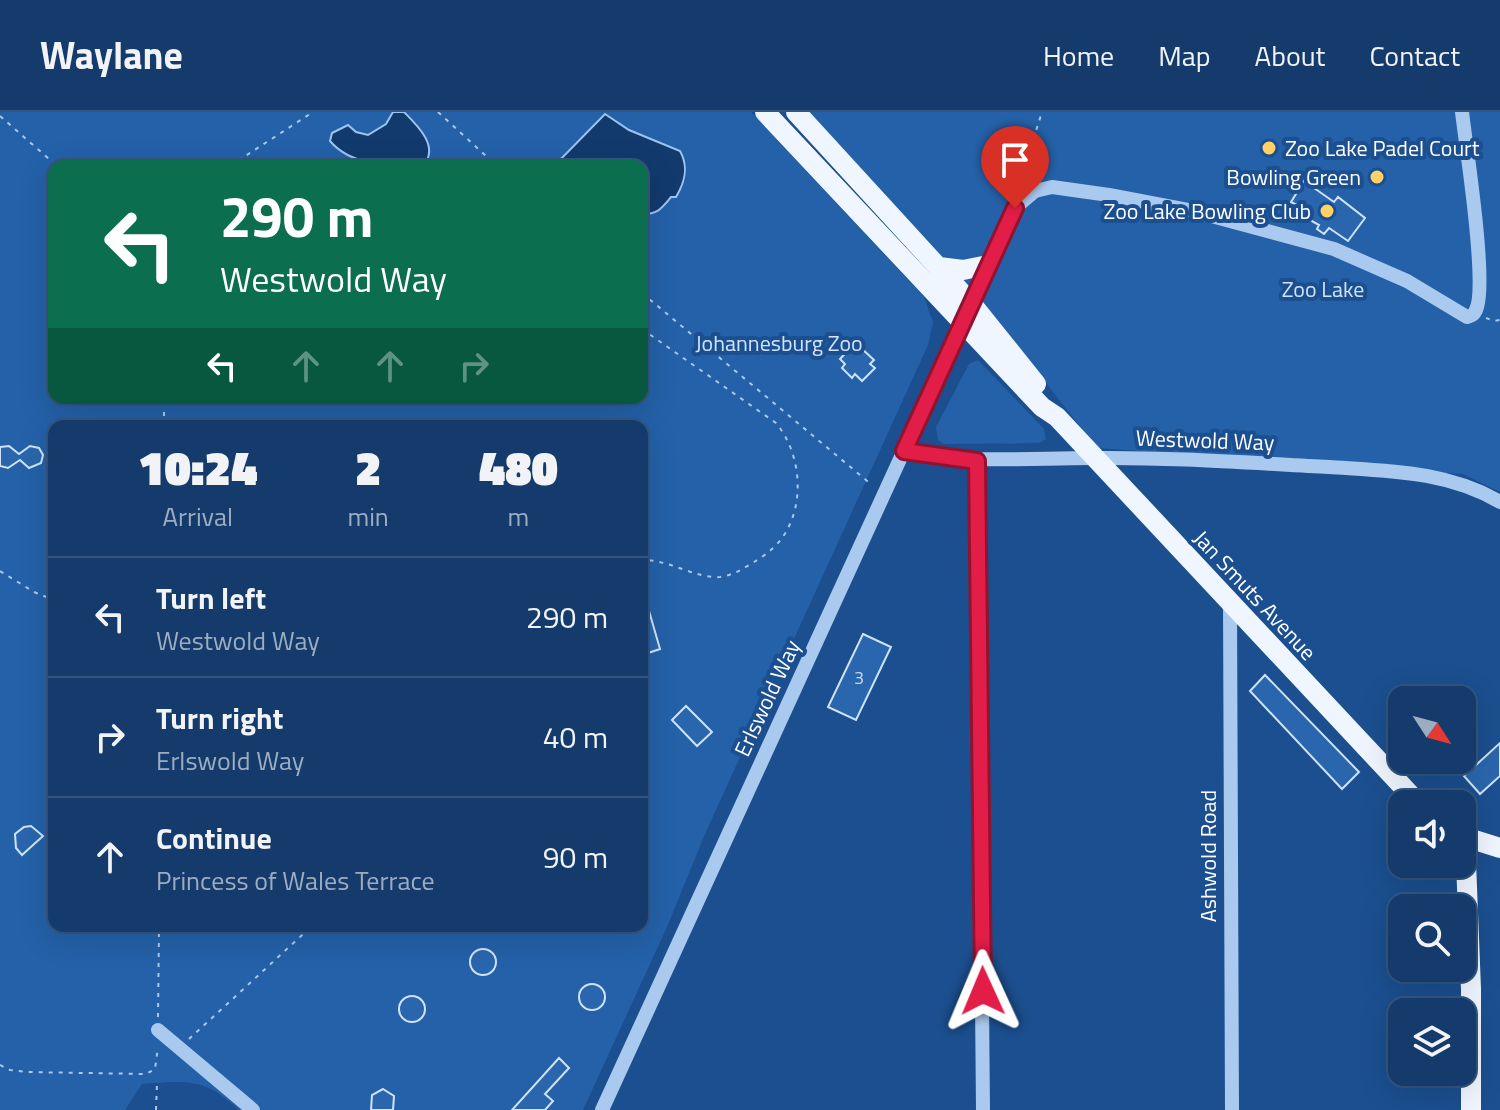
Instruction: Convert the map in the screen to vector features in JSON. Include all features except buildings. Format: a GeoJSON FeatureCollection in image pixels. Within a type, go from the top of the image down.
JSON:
{"type":"FeatureCollection","features":[{"type":"Feature","properties":{"kind":"main road","name":"Jan Smuts Avenue"},"geometry":{"type":"LineString","coordinates":[[765,112],[1042,407],[1057,417],[1406,790]]}},
{"type":"Feature","properties":{"kind":"main road","name":"Jan Smuts Avenue"},"geometry":{"type":"LineString","coordinates":[[796,112],[971,303],[1051,402],[1057,417]]}},
{"type":"Feature","properties":{"kind":"main road"},"geometry":{"type":"LineString","coordinates":[[939,267],[963,270],[988,265]]}},
{"type":"Feature","properties":{"kind":"main road"},"geometry":{"type":"LineString","coordinates":[[1476,841],[1496,847]]}},
{"type":"Feature","properties":{"kind":"main road"},"geometry":{"type":"LineString","coordinates":[[1476,860],[1496,847]]}},
{"type":"Feature","properties":{"kind":"main road"},"geometry":{"type":"LineString","coordinates":[[1467,878],[1471,1110]]}},
{"type":"Feature","properties":{"kind":"street"},"geometry":{"type":"LineString","coordinates":[[1015,208],[1035,191],[1052,187],[1193,211],[1334,249],[1407,281],[1467,317],[1475,313],[1477,307],[1479,272],[1462,112]]}},
{"type":"Feature","properties":{"kind":"street","name":"Erlswold Way"},"geometry":{"type":"LineString","coordinates":[[602,1110],[1015,208]]}},
{"type":"Feature","properties":{"kind":"street","name":"Westwold Way"},"geometry":{"type":"LineString","coordinates":[[904,451],[977,461],[1094,458],[1424,474],[1470,487],[1500,502]]}},
{"type":"Feature","properties":{"kind":"street"},"geometry":{"type":"LineString","coordinates":[[977,461],[983,1110]]}},
{"type":"Feature","properties":{"kind":"street","name":"Ashwold Road"},"geometry":{"type":"LineString","coordinates":[[1230,602],[1232,1110]]}},
{"type":"Feature","properties":{"kind":"street"},"geometry":{"type":"LineString","coordinates":[[158,1030],[253,1110]]}},
{"type":"Feature","properties":{"kind":"path"},"geometry":{"type":"LineString","coordinates":[[239,160],[313,112]]}},
{"type":"Feature","properties":{"kind":"path"},"geometry":{"type":"LineString","coordinates":[[438,112],[490,160]]}},
{"type":"Feature","properties":{"kind":"path"},"geometry":{"type":"LineString","coordinates":[[1015,208],[1025,161],[1042,112]]}},
{"type":"Feature","properties":{"kind":"path"},"geometry":{"type":"LineString","coordinates":[[0,116],[50,160]]}},
{"type":"Feature","properties":{"kind":"path"},"geometry":{"type":"LineString","coordinates":[[648,298],[885,496]]}},
{"type":"Feature","properties":{"kind":"path"},"geometry":{"type":"LineString","coordinates":[[648,333],[776,423],[785,433],[793,453],[797,482],[796,507],[788,530],[768,553],[745,568],[731,575],[715,577],[648,560]]}},
{"type":"Feature","properties":{"kind":"path"},"geometry":{"type":"LineString","coordinates":[[0,571],[48,598]]}},
{"type":"Feature","properties":{"kind":"path"},"geometry":{"type":"LineString","coordinates":[[0,1065],[26,1072],[149,1074],[157,1066],[159,932]]}},
{"type":"Feature","properties":{"kind":"path"},"geometry":{"type":"LineString","coordinates":[[179,1048],[305,932]]}},
{"type":"Feature","properties":{"kind":"path"},"geometry":{"type":"LineString","coordinates":[[156,1110],[157,1083]]}},
{"type":"Feature","properties":{"kind":"green space","name":"Johannesburg Zoo"},"geometry":{"type":"Polygon","coordinates":[[[0,112],[751,112],[924,297],[933,322],[928,345],[583,1110],[239,1110],[205,1086],[171,1082],[142,1084],[125,1110],[0,1110],[0,112]]]}},
{"type":"Feature","properties":{"kind":"green space","name":"Zoo Lake"},"geometry":{"type":"Polygon","coordinates":[[[804,112],[1500,112],[1500,492],[1463,474],[1097,448],[984,304],[804,112]]]}},
{"type":"Feature","properties":{"kind":"green space"},"geometry":{"type":"Polygon","coordinates":[[[978,360],[1044,429],[1046,439],[1039,443],[944,444],[938,440],[936,427],[969,364],[978,360]]]}},
{"type":"Feature","properties":{"kind":"shaded area"},"geometry":{"type":"Polygon","coordinates":[[[393,112],[404,112],[425,137],[429,152],[427,160],[361,160],[339,150],[330,141],[332,133],[348,125],[356,132],[368,135],[386,124],[393,112]]]}},
{"type":"Feature","properties":{"kind":"shaded area"},"geometry":{"type":"Polygon","coordinates":[[[605,114],[629,130],[680,151],[685,174],[676,197],[671,197],[656,212],[648,214],[648,160],[560,160],[605,114]]]}},
{"type":"Feature","properties":{"kind":"place","name":"Zoo Lake Padel Court"},"geometry":{"type":"Point","coordinates":[1269,148]}},
{"type":"Feature","properties":{"kind":"place","name":"Bowling Green"},"geometry":{"type":"Point","coordinates":[1377,177]}},
{"type":"Feature","properties":{"kind":"place","name":"Zoo Lake Bowling Club"},"geometry":{"type":"Point","coordinates":[1327,211]}},
{"type":"Feature","properties":{"kind":"route"},"geometry":{"type":"LineString","coordinates":[[983,991],[977,461],[904,451],[1015,208]]}}]}
